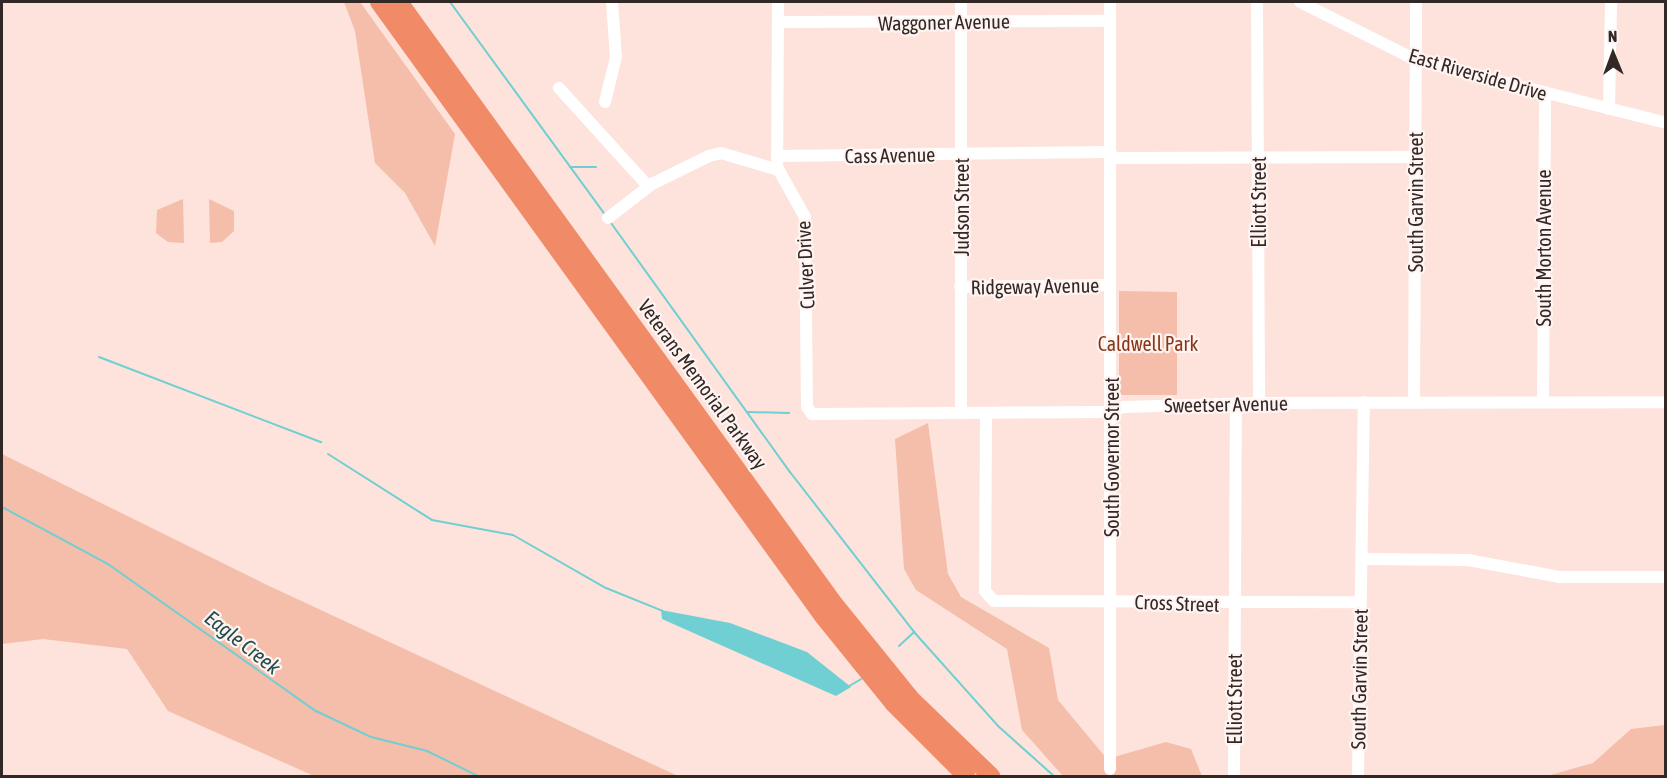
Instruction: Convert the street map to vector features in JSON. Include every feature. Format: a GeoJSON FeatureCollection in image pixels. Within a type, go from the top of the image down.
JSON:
{"type":"FeatureCollection","features":[{"type":"Feature","properties":{"kind":"highway","name":"Veterans Memorial Parkway"},"geometry":{"type":"LineString","coordinates":[[379,2],[830,625],[894,704],[966,777]]}},
{"type":"Feature","properties":{"kind":"highway","name":"Veterans Memorial Parkway"},"geometry":{"type":"LineString","coordinates":[[399,2],[859,637],[912,700],[991,777]]}},
{"type":"Feature","properties":{"kind":"street"},"geometry":{"type":"LineString","coordinates":[[605,102],[616,57],[612,2]]}},
{"type":"Feature","properties":{"kind":"street","name":"Culver Drive"},"geometry":{"type":"LineString","coordinates":[[778,2],[777,170],[806,224],[807,393]]}},
{"type":"Feature","properties":{"kind":"street","name":"Judson Street"},"geometry":{"type":"LineString","coordinates":[[961,2],[961,413]]}},
{"type":"Feature","properties":{"kind":"street","name":"South Governor Street"},"geometry":{"type":"LineString","coordinates":[[1110,2],[1110,769]]}},
{"type":"Feature","properties":{"kind":"street","name":"Elliott Street"},"geometry":{"type":"LineString","coordinates":[[1257,2],[1259,403]]}},
{"type":"Feature","properties":{"kind":"street","name":"East Riverside Drive"},"geometry":{"type":"LineString","coordinates":[[1300,2],[1416,60],[1665,123]]}},
{"type":"Feature","properties":{"kind":"street","name":"South Garvin Street"},"geometry":{"type":"LineString","coordinates":[[1414,403],[1416,2]]}},
{"type":"Feature","properties":{"kind":"street"},"geometry":{"type":"LineString","coordinates":[[1609,110],[1611,2]]}},
{"type":"Feature","properties":{"kind":"street","name":"Waggoner Avenue"},"geometry":{"type":"LineString","coordinates":[[778,22],[1110,21]]}},
{"type":"Feature","properties":{"kind":"street"},"geometry":{"type":"LineString","coordinates":[[559,88],[648,186]]}},
{"type":"Feature","properties":{"kind":"street","name":"South Morton Avenue"},"geometry":{"type":"LineString","coordinates":[[1543,402],[1545,94]]}},
{"type":"Feature","properties":{"kind":"street"},"geometry":{"type":"LineString","coordinates":[[608,218],[648,186],[721,153],[777,170]]}},
{"type":"Feature","properties":{"kind":"street","name":"Cass Avenue"},"geometry":{"type":"LineString","coordinates":[[777,156],[961,153],[1257,158],[1415,157]]}},
{"type":"Feature","properties":{"kind":"street","name":"Ridgeway Avenue"},"geometry":{"type":"LineString","coordinates":[[960,287],[1110,285]]}},
{"type":"Feature","properties":{"kind":"street","name":"Sweetser Avenue"},"geometry":{"type":"LineString","coordinates":[[807,393],[808,411],[818,415],[1111,412],[1123,407],[1259,403],[1665,402]]}},
{"type":"Feature","properties":{"kind":"street","name":"South Garvin Street"},"geometry":{"type":"LineString","coordinates":[[1358,777],[1359,602],[1364,559],[1364,402]]}},
{"type":"Feature","properties":{"kind":"street","name":"Elliott Street"},"geometry":{"type":"LineString","coordinates":[[1234,777],[1236,405]]}},
{"type":"Feature","properties":{"kind":"street","name":"Cross Street"},"geometry":{"type":"LineString","coordinates":[[986,413],[985,591],[996,601],[1109,600],[1234,604],[1359,602]]}},
{"type":"Feature","properties":{"kind":"street"},"geometry":{"type":"LineString","coordinates":[[1364,559],[1468,560],[1560,577],[1665,577]]}},
{"type":"Feature","properties":{"kind":"green space"},"geometry":{"type":"Polygon","coordinates":[[[344,2],[360,2],[455,134],[435,246],[405,193],[375,163],[355,31],[344,2]]]}},
{"type":"Feature","properties":{"kind":"green space"},"geometry":{"type":"Polygon","coordinates":[[[183,199],[184,243],[168,242],[156,233],[157,210],[183,199]]]}},
{"type":"Feature","properties":{"kind":"green space"},"geometry":{"type":"Polygon","coordinates":[[[209,199],[234,211],[234,231],[222,242],[210,243],[209,199]]]}},
{"type":"Feature","properties":{"kind":"green space","name":"Caldwell Park"},"geometry":{"type":"Polygon","coordinates":[[[1119,291],[1177,292],[1177,395],[1119,395],[1119,291]]]}},
{"type":"Feature","properties":{"kind":"green space"},"geometry":{"type":"Polygon","coordinates":[[[928,423],[948,574],[961,597],[1049,648],[1058,700],[1107,759],[1166,742],[1191,749],[1202,776],[1063,776],[1022,730],[1007,649],[916,590],[904,569],[895,439],[928,423]]]}},
{"type":"Feature","properties":{"kind":"green space"},"geometry":{"type":"Polygon","coordinates":[[[2,454],[267,585],[678,776],[314,776],[168,711],[127,649],[43,639],[2,644],[2,454]]]}},
{"type":"Feature","properties":{"kind":"green space"},"geometry":{"type":"Polygon","coordinates":[[[1665,725],[1665,776],[1547,776],[1593,763],[1631,729],[1665,725]]]}},
{"type":"Feature","properties":{"kind":"water"},"geometry":{"type":"Polygon","coordinates":[[[661,610],[730,623],[807,652],[851,687],[836,696],[662,619],[661,610]]]}},
{"type":"Feature","properties":{"kind":"waterway"},"geometry":{"type":"LineString","coordinates":[[450,2],[606,216]]}},
{"type":"Feature","properties":{"kind":"waterway"},"geometry":{"type":"LineString","coordinates":[[570,167],[596,167]]}},
{"type":"Feature","properties":{"kind":"waterway"},"geometry":{"type":"LineString","coordinates":[[611,223],[790,472],[914,632],[998,726],[1054,776]]}},
{"type":"Feature","properties":{"kind":"waterway"},"geometry":{"type":"LineString","coordinates":[[99,357],[321,442]]}},
{"type":"Feature","properties":{"kind":"waterway"},"geometry":{"type":"LineString","coordinates":[[748,412],[789,413]]}},
{"type":"Feature","properties":{"kind":"waterway"},"geometry":{"type":"LineString","coordinates":[[328,454],[432,520],[513,535],[606,588],[663,611]]}},
{"type":"Feature","properties":{"kind":"waterway","name":"Eagle Creek"},"geometry":{"type":"LineString","coordinates":[[2,507],[108,564],[316,711],[371,737],[427,751],[478,776]]}},
{"type":"Feature","properties":{"kind":"waterway"},"geometry":{"type":"LineString","coordinates":[[899,646],[914,632]]}},
{"type":"Feature","properties":{"kind":"waterway"},"geometry":{"type":"LineString","coordinates":[[844,689],[861,679]]}}]}
